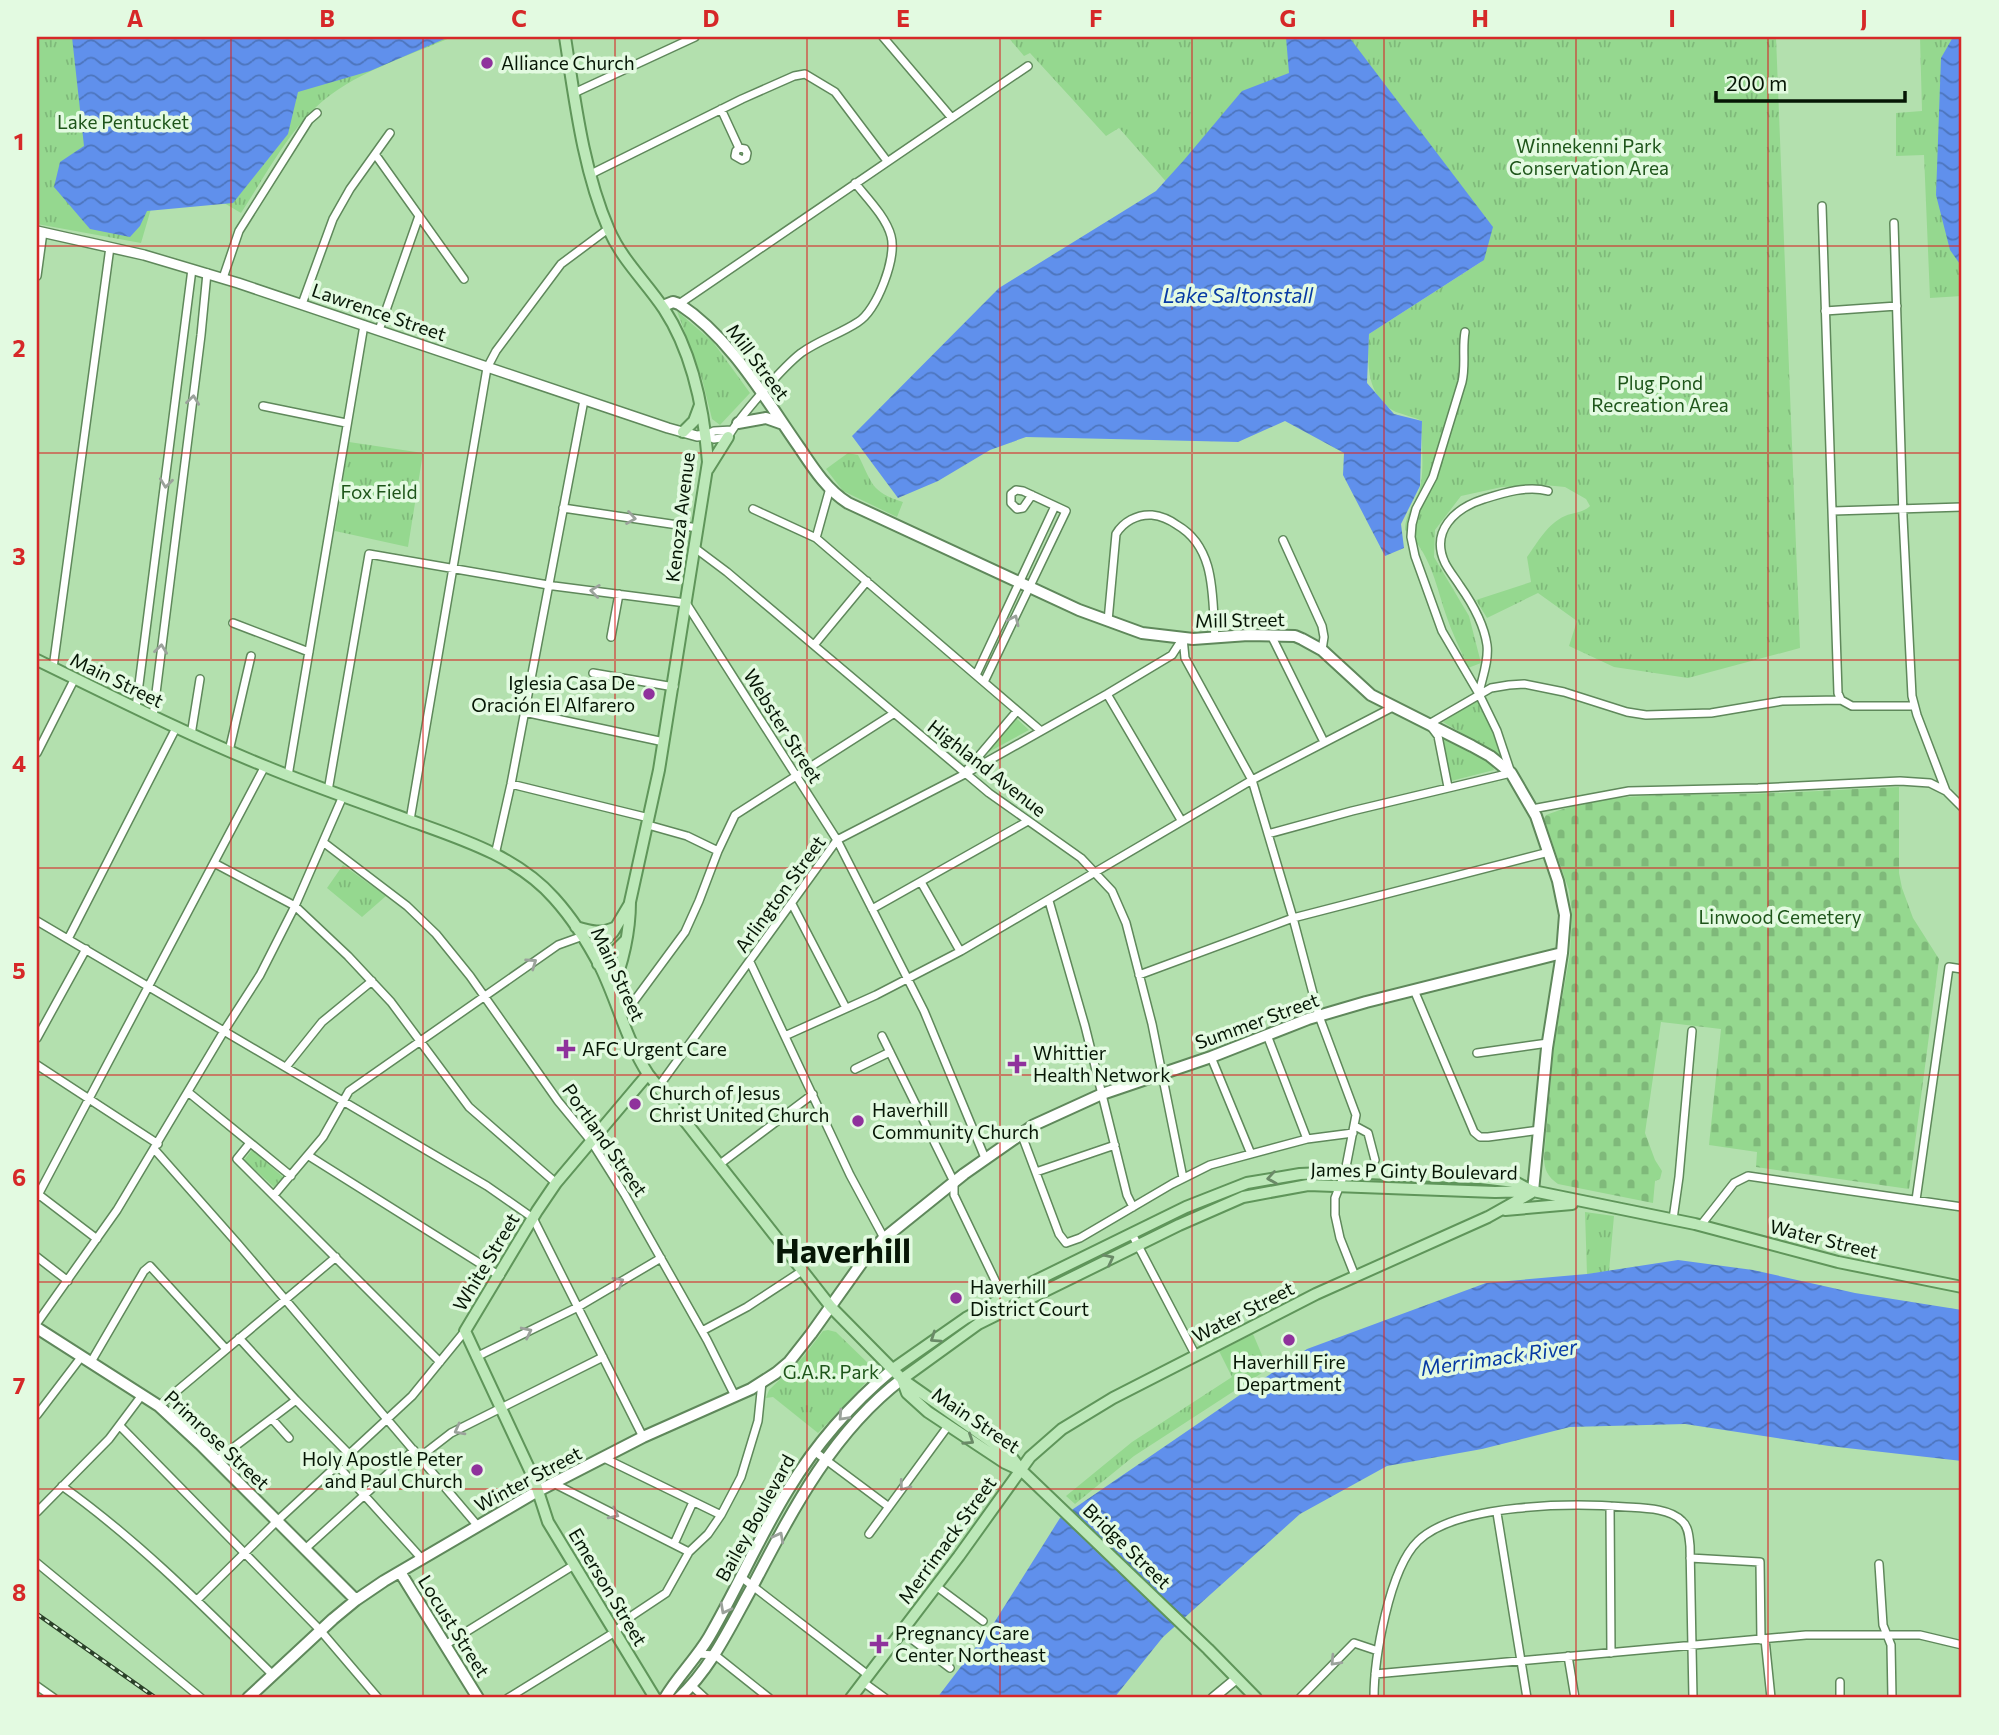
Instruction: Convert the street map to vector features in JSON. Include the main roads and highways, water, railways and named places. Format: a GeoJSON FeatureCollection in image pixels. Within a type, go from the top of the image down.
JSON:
{"type":"FeatureCollection","features":[{"type":"Feature","properties":{"kind":"main road","name":"Kenoza Avenue"},"geometry":{"type":"LineString","coordinates":[[564,38],[591,174],[608,229],[620,251],[663,306],[689,363],[706,435],[707,471],[674,687],[613,996]]}},
{"type":"Feature","properties":{"kind":"main road","name":"Mill Street"},"geometry":{"type":"LineString","coordinates":[[663,306],[673,302],[679,304],[712,329],[830,488],[848,503],[1024,585],[1142,633],[1182,638],[1295,636],[1322,650],[1363,689],[1392,707],[1490,756],[1511,773],[1532,809],[1549,852],[1565,915],[1548,1042],[1533,1191]]}},
{"type":"Feature","properties":{"kind":"main road"},"geometry":{"type":"LineString","coordinates":[[683,432],[694,421],[700,405]]}},
{"type":"Feature","properties":{"kind":"main road"},"geometry":{"type":"LineString","coordinates":[[707,471],[733,430],[766,418],[783,424]]}},
{"type":"Feature","properties":{"kind":"main road","name":"Main Street"},"geometry":{"type":"LineString","coordinates":[[37,660],[176,728],[288,776],[457,837],[495,855],[543,887],[580,931],[592,951],[637,1056],[648,1074],[831,1307],[902,1378],[1010,1455],[1021,1470]]}},
{"type":"Feature","properties":{"kind":"main road","name":"Kenoza Avenue"},"geometry":{"type":"LineString","coordinates":[[592,951],[606,940],[630,902]]}},
{"type":"Feature","properties":{"kind":"main road"},"geometry":{"type":"LineString","coordinates":[[580,931],[605,932],[616,927]]}},
{"type":"Feature","properties":{"kind":"main road"},"geometry":{"type":"LineString","coordinates":[[598,964],[625,941]]}},
{"type":"Feature","properties":{"kind":"main road","name":"Summer Street"},"geometry":{"type":"LineString","coordinates":[[831,1307],[858,1268],[884,1238],[985,1158],[1021,1133],[1059,1112],[1319,1016],[1562,953]]}},
{"type":"Feature","properties":{"kind":"main road","name":"White Street"},"geometry":{"type":"LineString","coordinates":[[536,1492],[534,1479],[465,1331],[556,1183],[648,1074]]}},
{"type":"Feature","properties":{"kind":"main road","name":"James P Ginty Boulevard"},"geometry":{"type":"LineString","coordinates":[[893,1369],[966,1318],[1004,1298],[1210,1196],[1247,1183],[1300,1174],[1345,1172],[1481,1178],[1515,1182],[1533,1191]]}},
{"type":"Feature","properties":{"kind":"main road","name":"James P Ginty Boulevard"},"geometry":{"type":"LineString","coordinates":[[902,1378],[978,1324],[1243,1197],[1308,1185],[1533,1191]]}},
{"type":"Feature","properties":{"kind":"main road","name":"Water Street"},"geometry":{"type":"LineString","coordinates":[[1021,1470],[1040,1447],[1074,1421],[1113,1398],[1355,1276],[1499,1211],[1533,1191],[1701,1225],[1838,1262],[1962,1287]]}},
{"type":"Feature","properties":{"kind":"main road","name":"Water Street"},"geometry":{"type":"LineString","coordinates":[[1499,1211],[1595,1203]]}},
{"type":"Feature","properties":{"kind":"main road","name":"Winter Street"},"geometry":{"type":"LineString","coordinates":[[248,1698],[355,1600],[400,1572],[553,1483],[643,1437],[762,1382],[789,1362],[831,1307]]}},
{"type":"Feature","properties":{"kind":"main road","name":"Primrose Street"},"geometry":{"type":"LineString","coordinates":[[37,1325],[159,1406],[217,1460],[355,1600]]}},
{"type":"Feature","properties":{"kind":"main road","name":"Bailey Boulevard"},"geometry":{"type":"LineString","coordinates":[[665,1698],[698,1654],[787,1491],[814,1451],[847,1411],[893,1369]]}},
{"type":"Feature","properties":{"kind":"main road","name":"Main Street"},"geometry":{"type":"LineString","coordinates":[[902,1378],[907,1394],[948,1426],[1005,1463],[1021,1470]]}},
{"type":"Feature","properties":{"kind":"main road","name":"Bailey Boulevard"},"geometry":{"type":"LineString","coordinates":[[679,1698],[692,1686],[715,1655],[802,1496],[844,1434],[902,1378]]}},
{"type":"Feature","properties":{"kind":"main road","name":"Bridge Street"},"geometry":{"type":"LineString","coordinates":[[1021,1470],[1256,1698]]}},
{"type":"Feature","properties":{"kind":"main road","name":"Merrimack Street"},"geometry":{"type":"LineString","coordinates":[[850,1698],[1021,1470]]}},
{"type":"Feature","properties":{"kind":"main road","name":"Emerson Street"},"geometry":{"type":"LineString","coordinates":[[536,1492],[548,1522],[655,1698]]}},
{"type":"Feature","properties":{"kind":"main road","name":"Locust Street"},"geometry":{"type":"LineString","coordinates":[[400,1572],[478,1698]]}},
{"type":"Feature","properties":{"kind":"water","name":"Lake Pentucket"},"geometry":{"type":"Polygon","coordinates":[[[72,37],[449,37],[370,71],[298,92],[288,134],[233,203],[147,211],[140,226],[130,237],[90,229],[54,187],[60,162],[84,146],[72,37]]]}},
{"type":"Feature","properties":{"kind":"water","name":"Lake Saltonstall"},"geometry":{"type":"Polygon","coordinates":[[[1286,37],[1349,37],[1493,227],[1484,260],[1369,334],[1367,383],[1394,414],[1422,421],[1420,486],[1401,524],[1404,548],[1385,556],[1343,475],[1344,453],[1285,421],[1238,442],[1026,437],[990,450],[938,481],[898,498],[852,436],[999,288],[1156,191],[1242,91],[1289,73],[1286,37]]]}},
{"type":"Feature","properties":{"kind":"water"},"geometry":{"type":"Polygon","coordinates":[[[1953,37],[1962,37],[1962,267],[1950,250],[1936,195],[1941,58],[1953,37]]]}},
{"type":"Feature","properties":{"kind":"water","name":"Merrimack River"},"geometry":{"type":"Polygon","coordinates":[[[1678,1260],[1753,1270],[1855,1293],[1962,1310],[1962,1461],[1829,1446],[1685,1424],[1570,1427],[1482,1449],[1387,1466],[1300,1514],[1163,1637],[1114,1698],[937,1698],[992,1626],[1060,1518],[1307,1349],[1486,1283],[1587,1274],[1678,1260]]]}},
{"type":"Feature","properties":{"kind":"railway"},"geometry":{"type":"LineString","coordinates":[[37,1614],[156,1698]]}},
{"type":"Feature","properties":{"kind":"place","name":"Alliance Church"},"geometry":{"type":"Point","coordinates":[487,63]}},
{"type":"Feature","properties":{"kind":"place","name":"Iglesia Casa De Oración El Alfarero"},"geometry":{"type":"Point","coordinates":[649,694]}},
{"type":"Feature","properties":{"kind":"place","name":"AFC Urgent Care"},"geometry":{"type":"Point","coordinates":[566,1049]}},
{"type":"Feature","properties":{"kind":"place","name":"Whittier Health Network"},"geometry":{"type":"Point","coordinates":[1017,1064]}},
{"type":"Feature","properties":{"kind":"place","name":"Church of Jesus Christ United Church"},"geometry":{"type":"Point","coordinates":[635,1104]}},
{"type":"Feature","properties":{"kind":"place","name":"Haverhill Community Church"},"geometry":{"type":"Point","coordinates":[858,1121]}},
{"type":"Feature","properties":{"kind":"place","name":"Haverhill District Court"},"geometry":{"type":"Point","coordinates":[956,1298]}},
{"type":"Feature","properties":{"kind":"place","name":"Haverhill Fire Department"},"geometry":{"type":"Point","coordinates":[1289,1340]}},
{"type":"Feature","properties":{"kind":"place","name":"Holy Apostle Peter and Paul Church"},"geometry":{"type":"Point","coordinates":[477,1470]}},
{"type":"Feature","properties":{"kind":"place","name":"Pregnancy Care Center Northeast"},"geometry":{"type":"Point","coordinates":[879,1644]}},
{"type":"Feature","properties":{"kind":"district","name":"Haverhill"},"geometry":{"type":"Point","coordinates":[843,1251]}},
{"type":"Feature","properties":{"kind":"park label","name":"Winnekenni Park Conservation Area"},"geometry":{"type":"Point","coordinates":[1589,157]}},
{"type":"Feature","properties":{"kind":"park label","name":"Plug Pond Recreation Area"},"geometry":{"type":"Point","coordinates":[1660,394]}},
{"type":"Feature","properties":{"kind":"park label","name":"Fox Field"},"geometry":{"type":"Point","coordinates":[379,492]}},
{"type":"Feature","properties":{"kind":"park label","name":"Linwood Cemetery"},"geometry":{"type":"Point","coordinates":[1780,917]}},
{"type":"Feature","properties":{"kind":"park label","name":"G.A.R. Park"},"geometry":{"type":"Point","coordinates":[831,1372]}}]}
